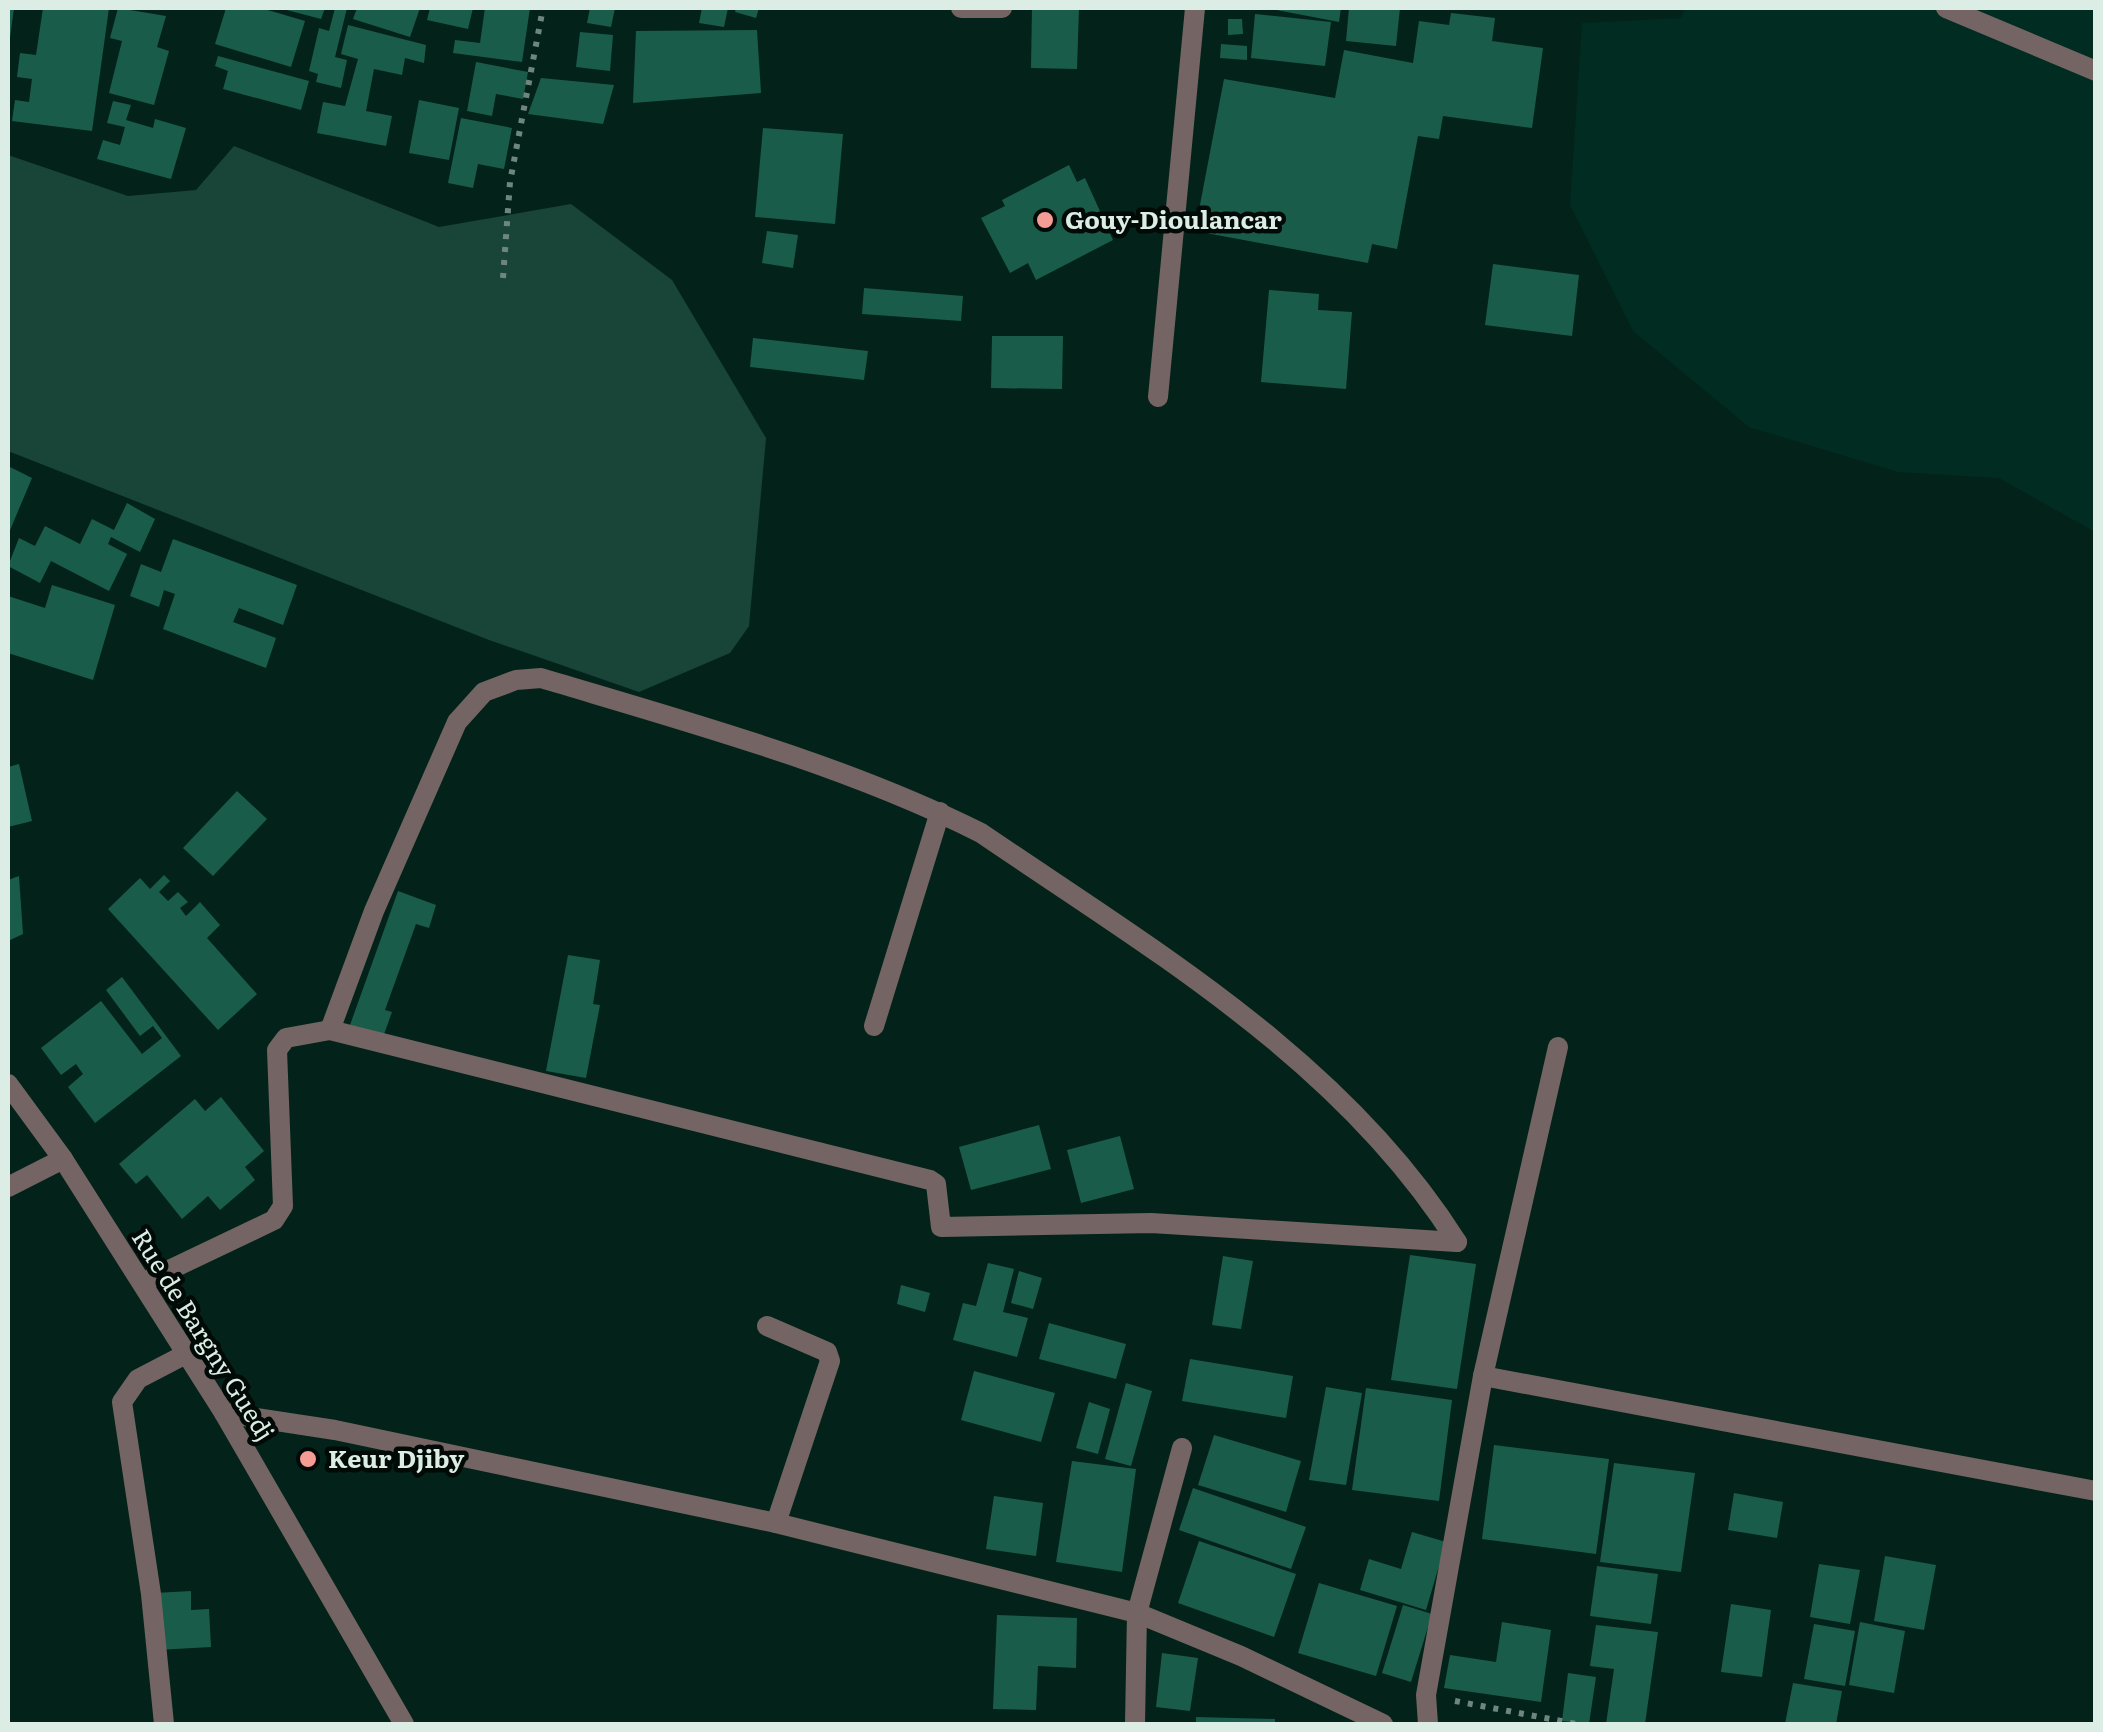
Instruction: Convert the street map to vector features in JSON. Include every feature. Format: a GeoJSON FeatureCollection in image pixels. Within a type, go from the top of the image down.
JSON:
{"type":"FeatureCollection","features":[{"type":"Feature","properties":{"kind":"street"},"geometry":{"type":"LineString","coordinates":[[961,8],[1002,8]]}},
{"type":"Feature","properties":{"kind":"street"},"geometry":{"type":"LineString","coordinates":[[1158,396],[1196,8]]}},
{"type":"Feature","properties":{"kind":"street"},"geometry":{"type":"LineString","coordinates":[[1946,8],[2096,71]]}},
{"type":"Feature","properties":{"kind":"street"},"geometry":{"type":"LineString","coordinates":[[142,1283],[274,1220],[283,1206],[277,1050],[286,1038],[330,1030],[930,1180],[936,1184],[941,1227],[1152,1222],[1457,1242],[1424,1189],[1330,1086],[1271,1035],[981,833],[940,812],[706,728],[540,678],[516,680],[484,692],[457,722],[374,911],[330,1030]]}},
{"type":"Feature","properties":{"kind":"street"},"geometry":{"type":"LineString","coordinates":[[874,1026],[940,812]]}},
{"type":"Feature","properties":{"kind":"street"},"geometry":{"type":"LineString","coordinates":[[1428,1724],[1426,1695],[1484,1376],[1558,1048]]}},
{"type":"Feature","properties":{"kind":"street","name":"Rue de Bargny Guedj"},"geometry":{"type":"LineString","coordinates":[[8,1084],[63,1158],[224,1413],[404,1724]]}},
{"type":"Feature","properties":{"kind":"street"},"geometry":{"type":"LineString","coordinates":[[8,1187],[63,1158]]}},
{"type":"Feature","properties":{"kind":"street"},"geometry":{"type":"LineString","coordinates":[[767,1326],[828,1352],[830,1361],[776,1523]]}},
{"type":"Feature","properties":{"kind":"street"},"geometry":{"type":"LineString","coordinates":[[164,1724],[151,1594],[122,1402],[138,1379],[186,1354]]}},
{"type":"Feature","properties":{"kind":"street"},"geometry":{"type":"LineString","coordinates":[[1484,1376],[2096,1491]]}},
{"type":"Feature","properties":{"kind":"street"},"geometry":{"type":"LineString","coordinates":[[224,1413],[336,1430],[776,1523],[1137,1613],[1240,1656],[1383,1724]]}},
{"type":"Feature","properties":{"kind":"street"},"geometry":{"type":"LineString","coordinates":[[1135,1724],[1137,1613],[1182,1448]]}},
{"type":"Feature","properties":{"kind":"path"},"geometry":{"type":"LineString","coordinates":[[503,278],[510,182],[543,8]]}},
{"type":"Feature","properties":{"kind":"path"},"geometry":{"type":"LineString","coordinates":[[1426,1695],[1577,1724]]}},
{"type":"Feature","properties":{"kind":"shaded area"},"geometry":{"type":"Polygon","coordinates":[[[1685,8],[2095,8],[2095,532],[1999,478],[1898,472],[1749,427],[1633,331],[1570,205],[1582,23],[1681,18],[1685,8]]]}},
{"type":"Feature","properties":{"kind":"shaded area"},"geometry":{"type":"Polygon","coordinates":[[[234,146],[439,227],[571,204],[672,280],[766,438],[749,626],[730,653],[639,692],[489,640],[8,451],[8,155],[128,196],[196,190],[234,146]]]}},
{"type":"Feature","properties":{"kind":"building"},"geometry":{"type":"Polygon","coordinates":[[[8,8],[14,8],[10,38],[8,37],[8,8]]]}},
{"type":"Feature","properties":{"kind":"building"},"geometry":{"type":"Polygon","coordinates":[[[43,8],[109,8],[92,131],[12,121],[15,100],[29,102],[32,79],[17,77],[20,53],[36,55],[43,8]]]}},
{"type":"Feature","properties":{"kind":"building"},"geometry":{"type":"Polygon","coordinates":[[[118,8],[166,16],[157,47],[169,51],[154,105],[109,93],[122,41],[110,38],[118,8]]]}},
{"type":"Feature","properties":{"kind":"building"},"geometry":{"type":"Polygon","coordinates":[[[226,8],[261,8],[305,21],[291,67],[215,44],[226,8]]]}},
{"type":"Feature","properties":{"kind":"building"},"geometry":{"type":"Polygon","coordinates":[[[283,8],[325,8],[321,19],[283,8]]]}},
{"type":"Feature","properties":{"kind":"building"},"geometry":{"type":"Polygon","coordinates":[[[335,8],[347,8],[335,57],[347,60],[341,88],[316,82],[318,74],[309,71],[319,28],[329,31],[335,8]]]}},
{"type":"Feature","properties":{"kind":"building"},"geometry":{"type":"Polygon","coordinates":[[[357,8],[420,8],[410,37],[353,19],[357,8]]]}},
{"type":"Feature","properties":{"kind":"building"},"geometry":{"type":"Polygon","coordinates":[[[430,8],[473,8],[468,29],[427,20],[430,8]]]}},
{"type":"Feature","properties":{"kind":"building"},"geometry":{"type":"Polygon","coordinates":[[[485,8],[530,8],[522,62],[453,53],[455,40],[480,43],[485,8]]]}},
{"type":"Feature","properties":{"kind":"building"},"geometry":{"type":"Polygon","coordinates":[[[590,8],[615,8],[611,27],[587,23],[590,8]]]}},
{"type":"Feature","properties":{"kind":"building"},"geometry":{"type":"Polygon","coordinates":[[[702,8],[728,8],[724,27],[699,23],[702,8]]]}},
{"type":"Feature","properties":{"kind":"building"},"geometry":{"type":"Polygon","coordinates":[[[736,8],[759,8],[756,18],[735,12],[736,8]]]}},
{"type":"Feature","properties":{"kind":"building"},"geometry":{"type":"Polygon","coordinates":[[[1032,8],[1079,8],[1077,69],[1031,68],[1032,8]]]}},
{"type":"Feature","properties":{"kind":"building"},"geometry":{"type":"Polygon","coordinates":[[[1266,8],[1341,8],[1339,22],[1266,8]]]}},
{"type":"Feature","properties":{"kind":"building"},"geometry":{"type":"Polygon","coordinates":[[[1349,8],[1400,8],[1396,46],[1346,41],[1349,8]]]}},
{"type":"Feature","properties":{"kind":"building"},"geometry":{"type":"Polygon","coordinates":[[[1451,13],[1495,18],[1492,41],[1543,48],[1532,128],[1443,116],[1439,139],[1418,136],[1397,249],[1372,244],[1368,263],[1195,231],[1224,79],[1335,98],[1344,50],[1413,63],[1419,21],[1449,25],[1451,13]]]}},
{"type":"Feature","properties":{"kind":"building"},"geometry":{"type":"Polygon","coordinates":[[[1255,14],[1331,22],[1325,66],[1251,58],[1255,14]]]}},
{"type":"Feature","properties":{"kind":"building"},"geometry":{"type":"Polygon","coordinates":[[[1228,19],[1242,19],[1243,34],[1228,35],[1228,19]]]}},
{"type":"Feature","properties":{"kind":"building"},"geometry":{"type":"Polygon","coordinates":[[[348,25],[426,45],[424,63],[405,58],[402,75],[374,69],[366,111],[392,116],[386,146],[317,133],[323,102],[345,106],[358,59],[341,54],[348,25]]]}},
{"type":"Feature","properties":{"kind":"building"},"geometry":{"type":"Polygon","coordinates":[[[757,30],[761,93],[633,103],[636,31],[757,30]]]}},
{"type":"Feature","properties":{"kind":"building"},"geometry":{"type":"Polygon","coordinates":[[[580,32],[613,35],[610,71],[576,67],[580,32]]]}},
{"type":"Feature","properties":{"kind":"building"},"geometry":{"type":"Polygon","coordinates":[[[1221,44],[1247,46],[1247,60],[1220,58],[1221,44]]]}},
{"type":"Feature","properties":{"kind":"building"},"geometry":{"type":"Polygon","coordinates":[[[218,56],[309,81],[301,110],[223,89],[228,71],[215,66],[218,56]]]}},
{"type":"Feature","properties":{"kind":"building"},"geometry":{"type":"Polygon","coordinates":[[[476,62],[528,72],[523,99],[496,94],[492,116],[467,111],[476,62]]]}},
{"type":"Feature","properties":{"kind":"building"},"geometry":{"type":"Polygon","coordinates":[[[541,78],[614,85],[603,124],[528,114],[541,78]]]}},
{"type":"Feature","properties":{"kind":"building"},"geometry":{"type":"Polygon","coordinates":[[[419,100],[459,108],[449,160],[409,153],[419,100]]]}},
{"type":"Feature","properties":{"kind":"building"},"geometry":{"type":"Polygon","coordinates":[[[113,101],[131,105],[126,120],[153,128],[155,119],[186,128],[171,179],[97,159],[103,140],[120,145],[125,127],[107,123],[113,101]]]}},
{"type":"Feature","properties":{"kind":"building"},"geometry":{"type":"Polygon","coordinates":[[[461,118],[512,128],[504,169],[478,164],[473,188],[448,183],[461,118]]]}},
{"type":"Feature","properties":{"kind":"building"},"geometry":{"type":"Polygon","coordinates":[[[763,128],[843,134],[835,224],[755,217],[763,128]]]}},
{"type":"Feature","properties":{"kind":"building","name":"Gouy-Dioulancar"},"geometry":{"type":"Polygon","coordinates":[[[1069,165],[1077,182],[1085,178],[1113,240],[1036,280],[1028,263],[1010,273],[981,218],[1005,206],[1002,200],[1069,165]]]}},
{"type":"Feature","properties":{"kind":"building"},"geometry":{"type":"Polygon","coordinates":[[[767,231],[798,235],[793,268],[762,263],[767,231]]]}},
{"type":"Feature","properties":{"kind":"building"},"geometry":{"type":"Polygon","coordinates":[[[1493,264],[1579,275],[1572,336],[1485,325],[1493,264]]]}},
{"type":"Feature","properties":{"kind":"building"},"geometry":{"type":"Polygon","coordinates":[[[864,288],[963,296],[961,321],[862,314],[864,288]]]}},
{"type":"Feature","properties":{"kind":"building"},"geometry":{"type":"Polygon","coordinates":[[[1269,290],[1319,294],[1318,310],[1352,312],[1346,389],[1261,382],[1269,290]]]}},
{"type":"Feature","properties":{"kind":"building"},"geometry":{"type":"Polygon","coordinates":[[[992,336],[1063,336],[1062,389],[991,388],[992,336]]]}},
{"type":"Feature","properties":{"kind":"building"},"geometry":{"type":"Polygon","coordinates":[[[753,338],[868,351],[864,380],[750,367],[753,338]]]}},
{"type":"Feature","properties":{"kind":"building"},"geometry":{"type":"Polygon","coordinates":[[[8,466],[32,478],[8,535],[8,466]]]}},
{"type":"Feature","properties":{"kind":"building"},"geometry":{"type":"Polygon","coordinates":[[[127,503],[155,519],[140,552],[111,537],[108,544],[127,554],[109,591],[51,561],[40,583],[8,566],[19,538],[35,546],[45,526],[80,544],[92,519],[114,530],[127,503]]]}},
{"type":"Feature","properties":{"kind":"building"},"geometry":{"type":"Polygon","coordinates":[[[173,539],[297,585],[283,625],[239,608],[233,622],[276,638],[266,668],[163,629],[175,594],[164,590],[159,607],[130,596],[141,564],[161,572],[173,539]]]}},
{"type":"Feature","properties":{"kind":"building"},"geometry":{"type":"Polygon","coordinates":[[[52,585],[115,605],[93,680],[8,653],[8,596],[45,608],[52,585]]]}},
{"type":"Feature","properties":{"kind":"building"},"geometry":{"type":"Polygon","coordinates":[[[19,764],[32,821],[8,827],[8,767],[19,764]]]}},
{"type":"Feature","properties":{"kind":"building"},"geometry":{"type":"Polygon","coordinates":[[[237,791],[267,819],[213,876],[183,848],[237,791]]]}},
{"type":"Feature","properties":{"kind":"building"},"geometry":{"type":"Polygon","coordinates":[[[164,875],[170,881],[159,892],[168,901],[178,892],[188,902],[180,908],[186,916],[200,902],[220,925],[207,938],[257,994],[218,1030],[108,909],[140,878],[150,889],[164,875]]]}},
{"type":"Feature","properties":{"kind":"building"},"geometry":{"type":"Polygon","coordinates":[[[19,876],[23,934],[8,941],[8,880],[19,876]]]}},
{"type":"Feature","properties":{"kind":"building"},"geometry":{"type":"Polygon","coordinates":[[[398,891],[436,905],[429,928],[416,924],[385,1010],[392,1012],[383,1037],[350,1025],[398,891]]]}},
{"type":"Feature","properties":{"kind":"building"},"geometry":{"type":"Polygon","coordinates":[[[568,955],[600,960],[593,1004],[600,1005],[586,1078],[546,1071],[568,955]]]}},
{"type":"Feature","properties":{"kind":"building"},"geometry":{"type":"Polygon","coordinates":[[[122,977],[181,1056],[95,1123],[68,1087],[83,1074],[76,1064],[61,1075],[41,1048],[101,1001],[142,1054],[162,1038],[153,1026],[140,1036],[106,990],[122,977]]]}},
{"type":"Feature","properties":{"kind":"building"},"geometry":{"type":"Polygon","coordinates":[[[221,1097],[264,1151],[245,1167],[255,1180],[220,1210],[208,1196],[182,1219],[147,1175],[136,1184],[119,1164],[195,1099],[205,1111],[221,1097]]]}},
{"type":"Feature","properties":{"kind":"building"},"geometry":{"type":"Polygon","coordinates":[[[1039,1125],[1051,1169],[971,1190],[959,1147],[1039,1125]]]}},
{"type":"Feature","properties":{"kind":"building"},"geometry":{"type":"Polygon","coordinates":[[[1120,1136],[1134,1189],[1081,1203],[1067,1150],[1120,1136]]]}},
{"type":"Feature","properties":{"kind":"building"},"geometry":{"type":"Polygon","coordinates":[[[1410,1255],[1476,1264],[1457,1389],[1391,1380],[1410,1255]]]}},
{"type":"Feature","properties":{"kind":"building"},"geometry":{"type":"Polygon","coordinates":[[[1223,1256],[1253,1261],[1241,1329],[1212,1325],[1223,1256]]]}},
{"type":"Feature","properties":{"kind":"building"},"geometry":{"type":"Polygon","coordinates":[[[988,1263],[1014,1269],[1003,1312],[1028,1318],[1017,1357],[953,1340],[963,1303],[976,1306],[988,1263]]]}},
{"type":"Feature","properties":{"kind":"building"},"geometry":{"type":"Polygon","coordinates":[[[1019,1271],[1042,1278],[1033,1309],[1011,1303],[1019,1271]]]}},
{"type":"Feature","properties":{"kind":"building"},"geometry":{"type":"Polygon","coordinates":[[[901,1285],[930,1293],[925,1312],[897,1304],[901,1285]]]}},
{"type":"Feature","properties":{"kind":"building"},"geometry":{"type":"Polygon","coordinates":[[[1049,1323],[1126,1344],[1116,1379],[1039,1359],[1049,1323]]]}},
{"type":"Feature","properties":{"kind":"building"},"geometry":{"type":"Polygon","coordinates":[[[1190,1359],[1293,1376],[1286,1418],[1182,1401],[1190,1359]]]}},
{"type":"Feature","properties":{"kind":"building"},"geometry":{"type":"Polygon","coordinates":[[[974,1371],[1055,1393],[1041,1442],[961,1420],[974,1371]]]}},
{"type":"Feature","properties":{"kind":"building"},"geometry":{"type":"Polygon","coordinates":[[[1126,1383],[1152,1391],[1131,1466],[1105,1459],[1126,1383]]]}},
{"type":"Feature","properties":{"kind":"building"},"geometry":{"type":"Polygon","coordinates":[[[1326,1387],[1362,1393],[1346,1485],[1309,1480],[1326,1387]]]}},
{"type":"Feature","properties":{"kind":"building"},"geometry":{"type":"Polygon","coordinates":[[[1366,1388],[1452,1400],[1439,1501],[1352,1490],[1366,1388]]]}},
{"type":"Feature","properties":{"kind":"building"},"geometry":{"type":"Polygon","coordinates":[[[1089,1402],[1110,1409],[1098,1454],[1076,1448],[1089,1402]]]}},
{"type":"Feature","properties":{"kind":"building"},"geometry":{"type":"Polygon","coordinates":[[[1214,1435],[1301,1461],[1286,1512],[1198,1485],[1214,1435]]]}},
{"type":"Feature","properties":{"kind":"building"},"geometry":{"type":"Polygon","coordinates":[[[1494,1445],[1609,1459],[1596,1554],[1482,1539],[1494,1445]]]}},
{"type":"Feature","properties":{"kind":"building"},"geometry":{"type":"Polygon","coordinates":[[[1072,1461],[1136,1469],[1122,1572],[1056,1562],[1072,1461]]]}},
{"type":"Feature","properties":{"kind":"building"},"geometry":{"type":"Polygon","coordinates":[[[1614,1463],[1695,1473],[1681,1572],[1600,1562],[1614,1463]]]}},
{"type":"Feature","properties":{"kind":"building"},"geometry":{"type":"Polygon","coordinates":[[[1193,1488],[1306,1527],[1291,1569],[1179,1530],[1193,1488]]]}},
{"type":"Feature","properties":{"kind":"building"},"geometry":{"type":"Polygon","coordinates":[[[1734,1493],[1783,1502],[1777,1538],[1728,1530],[1734,1493]]]}},
{"type":"Feature","properties":{"kind":"building"},"geometry":{"type":"Polygon","coordinates":[[[994,1496],[1043,1503],[1036,1556],[986,1549],[994,1496]]]}},
{"type":"Feature","properties":{"kind":"building"},"geometry":{"type":"Polygon","coordinates":[[[1412,1532],[1446,1542],[1426,1610],[1360,1590],[1369,1559],[1401,1569],[1412,1532]]]}},
{"type":"Feature","properties":{"kind":"building"},"geometry":{"type":"Polygon","coordinates":[[[1199,1541],[1296,1574],[1274,1637],[1178,1603],[1199,1541]]]}},
{"type":"Feature","properties":{"kind":"building"},"geometry":{"type":"Polygon","coordinates":[[[1885,1556],[1936,1565],[1924,1630],[1874,1621],[1885,1556]]]}},
{"type":"Feature","properties":{"kind":"building"},"geometry":{"type":"Polygon","coordinates":[[[1819,1564],[1860,1570],[1850,1624],[1810,1617],[1819,1564]]]}},
{"type":"Feature","properties":{"kind":"building"},"geometry":{"type":"Polygon","coordinates":[[[1597,1566],[1658,1574],[1651,1624],[1590,1616],[1597,1566]]]}},
{"type":"Feature","properties":{"kind":"building"},"geometry":{"type":"Polygon","coordinates":[[[1319,1583],[1397,1606],[1376,1676],[1298,1653],[1319,1583]]]}},
{"type":"Feature","properties":{"kind":"building"},"geometry":{"type":"Polygon","coordinates":[[[191,1591],[191,1610],[209,1609],[211,1647],[157,1650],[155,1593],[191,1591]]]}},
{"type":"Feature","properties":{"kind":"building"},"geometry":{"type":"Polygon","coordinates":[[[1731,1604],[1771,1610],[1762,1677],[1721,1672],[1731,1604]]]}},
{"type":"Feature","properties":{"kind":"building"},"geometry":{"type":"Polygon","coordinates":[[[1403,1605],[1432,1614],[1411,1682],[1382,1673],[1403,1605]]]}},
{"type":"Feature","properties":{"kind":"building"},"geometry":{"type":"Polygon","coordinates":[[[997,1615],[1077,1618],[1076,1668],[1038,1666],[1036,1710],[993,1709],[997,1615]]]}},
{"type":"Feature","properties":{"kind":"building"},"geometry":{"type":"Polygon","coordinates":[[[1502,1622],[1551,1630],[1541,1702],[1444,1688],[1450,1655],[1496,1662],[1502,1622]]]}},
{"type":"Feature","properties":{"kind":"building"},"geometry":{"type":"Polygon","coordinates":[[[1860,1622],[1905,1631],[1894,1693],[1849,1685],[1860,1622]]]}},
{"type":"Feature","properties":{"kind":"building"},"geometry":{"type":"Polygon","coordinates":[[[1814,1624],[1855,1631],[1845,1686],[1804,1679],[1814,1624]]]}},
{"type":"Feature","properties":{"kind":"building"},"geometry":{"type":"Polygon","coordinates":[[[1596,1625],[1658,1632],[1645,1724],[1606,1724],[1614,1669],[1590,1666],[1596,1625]]]}},
{"type":"Feature","properties":{"kind":"building"},"geometry":{"type":"Polygon","coordinates":[[[1162,1653],[1198,1658],[1190,1711],[1156,1707],[1162,1653]]]}},
{"type":"Feature","properties":{"kind":"building"},"geometry":{"type":"Polygon","coordinates":[[[1568,1673],[1596,1677],[1589,1724],[1562,1721],[1568,1673]]]}},
{"type":"Feature","properties":{"kind":"building"},"geometry":{"type":"Polygon","coordinates":[[[1793,1683],[1842,1691],[1836,1724],[1785,1724],[1793,1683]]]}},
{"type":"Feature","properties":{"kind":"building"},"geometry":{"type":"Polygon","coordinates":[[[1196,1717],[1275,1719],[1275,1724],[1196,1724],[1196,1717]]]}},
{"type":"Feature","properties":{"kind":"place","name":"Gouy-Dioulancar"},"geometry":{"type":"Point","coordinates":[1045,220]}},
{"type":"Feature","properties":{"kind":"place","name":"Keur Djiby"},"geometry":{"type":"Point","coordinates":[308,1459]}}]}
